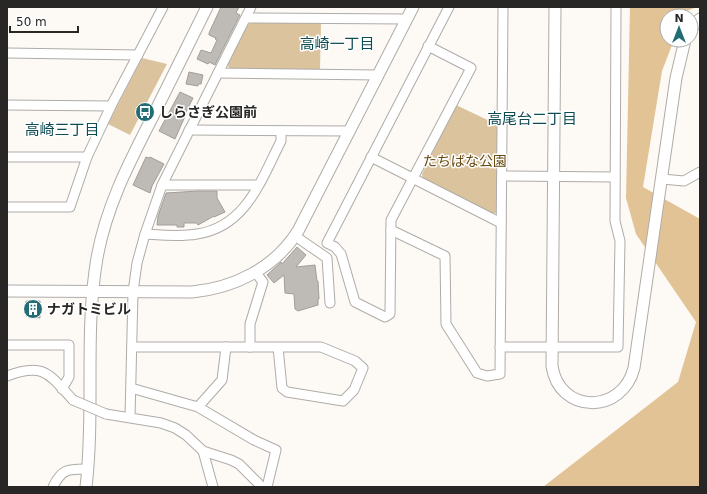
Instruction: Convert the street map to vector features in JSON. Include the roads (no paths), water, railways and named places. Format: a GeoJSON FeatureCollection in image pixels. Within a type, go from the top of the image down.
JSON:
{"type":"FeatureCollection","features":[{"type":"Feature","properties":{"kind":"street"},"geometry":{"type":"LineString","coordinates":[[7,207],[70,207],[87,157],[162,7]]}},
{"type":"Feature","properties":{"kind":"street"},"geometry":{"type":"LineString","coordinates":[[86,487],[88,468],[92,291],[97,257],[105,224],[118,186],[207,7]]}},
{"type":"Feature","properties":{"kind":"street"},"geometry":{"type":"LineString","coordinates":[[130,418],[133,292],[137,263],[145,234],[162,185],[251,7]]}},
{"type":"Feature","properties":{"kind":"street"},"geometry":{"type":"LineString","coordinates":[[7,291],[207,291],[226,286],[256,273],[280,253],[295,236],[413,7]]}},
{"type":"Feature","properties":{"kind":"street"},"geometry":{"type":"LineString","coordinates":[[428,46],[472,68],[391,220],[390,314],[385,317],[355,302],[341,254],[335,247],[327,243],[428,46],[449,7]]}},
{"type":"Feature","properties":{"kind":"street"},"geometry":{"type":"LineString","coordinates":[[391,230],[445,256],[446,324],[477,373],[487,376],[500,374],[504,7]]}},
{"type":"Feature","properties":{"kind":"street"},"geometry":{"type":"LineString","coordinates":[[555,7],[552,366],[553,374],[556,380],[567,393],[580,401],[596,403],[613,398],[620,393],[629,382],[634,368],[676,78],[683,48]]}},
{"type":"Feature","properties":{"kind":"street"},"geometry":{"type":"LineString","coordinates":[[500,347],[618,347],[620,241],[615,221],[616,7]]}},
{"type":"Feature","properties":{"kind":"street"},"geometry":{"type":"LineString","coordinates":[[246,18],[407,19]]}},
{"type":"Feature","properties":{"kind":"street"},"geometry":{"type":"LineString","coordinates":[[7,54],[138,55]]}},
{"type":"Feature","properties":{"kind":"street"},"geometry":{"type":"LineString","coordinates":[[218,73],[378,76]]}},
{"type":"Feature","properties":{"kind":"street"},"geometry":{"type":"LineString","coordinates":[[7,105],[112,106]]}},
{"type":"Feature","properties":{"kind":"street"},"geometry":{"type":"LineString","coordinates":[[189,130],[350,131]]}},
{"type":"Feature","properties":{"kind":"street"},"geometry":{"type":"LineString","coordinates":[[145,234],[198,234],[212,230],[236,217],[248,202],[258,185],[280,141],[281,131]]}},
{"type":"Feature","properties":{"kind":"street"},"geometry":{"type":"LineString","coordinates":[[7,157],[87,157]]}},
{"type":"Feature","properties":{"kind":"street"},"geometry":{"type":"LineString","coordinates":[[371,157],[501,224]]}},
{"type":"Feature","properties":{"kind":"street"},"geometry":{"type":"LineString","coordinates":[[662,179],[684,181],[700,172]]}},
{"type":"Feature","properties":{"kind":"street"},"geometry":{"type":"LineString","coordinates":[[502,176],[615,177]]}},
{"type":"Feature","properties":{"kind":"street"},"geometry":{"type":"LineString","coordinates":[[162,185],[258,185]]}},
{"type":"Feature","properties":{"kind":"street"},"geometry":{"type":"LineString","coordinates":[[295,236],[327,258],[330,303]]}},
{"type":"Feature","properties":{"kind":"street"},"geometry":{"type":"LineString","coordinates":[[250,347],[250,324],[263,282],[256,273]]}},
{"type":"Feature","properties":{"kind":"street"},"geometry":{"type":"LineString","coordinates":[[7,346],[69,345],[69,377],[62,388]]}},
{"type":"Feature","properties":{"kind":"street"},"geometry":{"type":"LineString","coordinates":[[132,347],[226,347],[250,347],[278,347],[321,347],[355,361],[362,368],[354,390],[343,400],[287,392],[282,388],[278,347]]}},
{"type":"Feature","properties":{"kind":"street"},"geometry":{"type":"LineString","coordinates":[[198,407],[222,380],[226,347]]}},
{"type":"Feature","properties":{"kind":"street"},"geometry":{"type":"LineString","coordinates":[[7,376],[22,370],[38,370],[50,377],[73,400],[106,414],[169,426],[186,435],[203,451],[239,464],[262,487]]}},
{"type":"Feature","properties":{"kind":"street"},"geometry":{"type":"LineString","coordinates":[[131,388],[198,407],[254,440],[276,450],[267,487]]}},
{"type":"Feature","properties":{"kind":"street"},"geometry":{"type":"LineString","coordinates":[[203,451],[213,487]]}},
{"type":"Feature","properties":{"kind":"street"},"geometry":{"type":"LineString","coordinates":[[52,487],[57,478],[69,468],[88,468]]}},
{"type":"Feature","properties":{"kind":"place","name":"しらさぎ公園前"},"geometry":{"type":"Point","coordinates":[145,112]}},
{"type":"Feature","properties":{"kind":"place","name":"ナガトミビル"},"geometry":{"type":"Point","coordinates":[33,309]}},
{"type":"Feature","properties":{"kind":"district","name":"高崎一丁目"},"geometry":{"type":"Point","coordinates":[337,44]}},
{"type":"Feature","properties":{"kind":"district","name":"高尾台二丁目"},"geometry":{"type":"Point","coordinates":[532,119]}},
{"type":"Feature","properties":{"kind":"district","name":"高崎三丁目"},"geometry":{"type":"Point","coordinates":[62,130]}},
{"type":"Feature","properties":{"kind":"park label","name":"たちばな公園"},"geometry":{"type":"Point","coordinates":[465,161]}}]}
